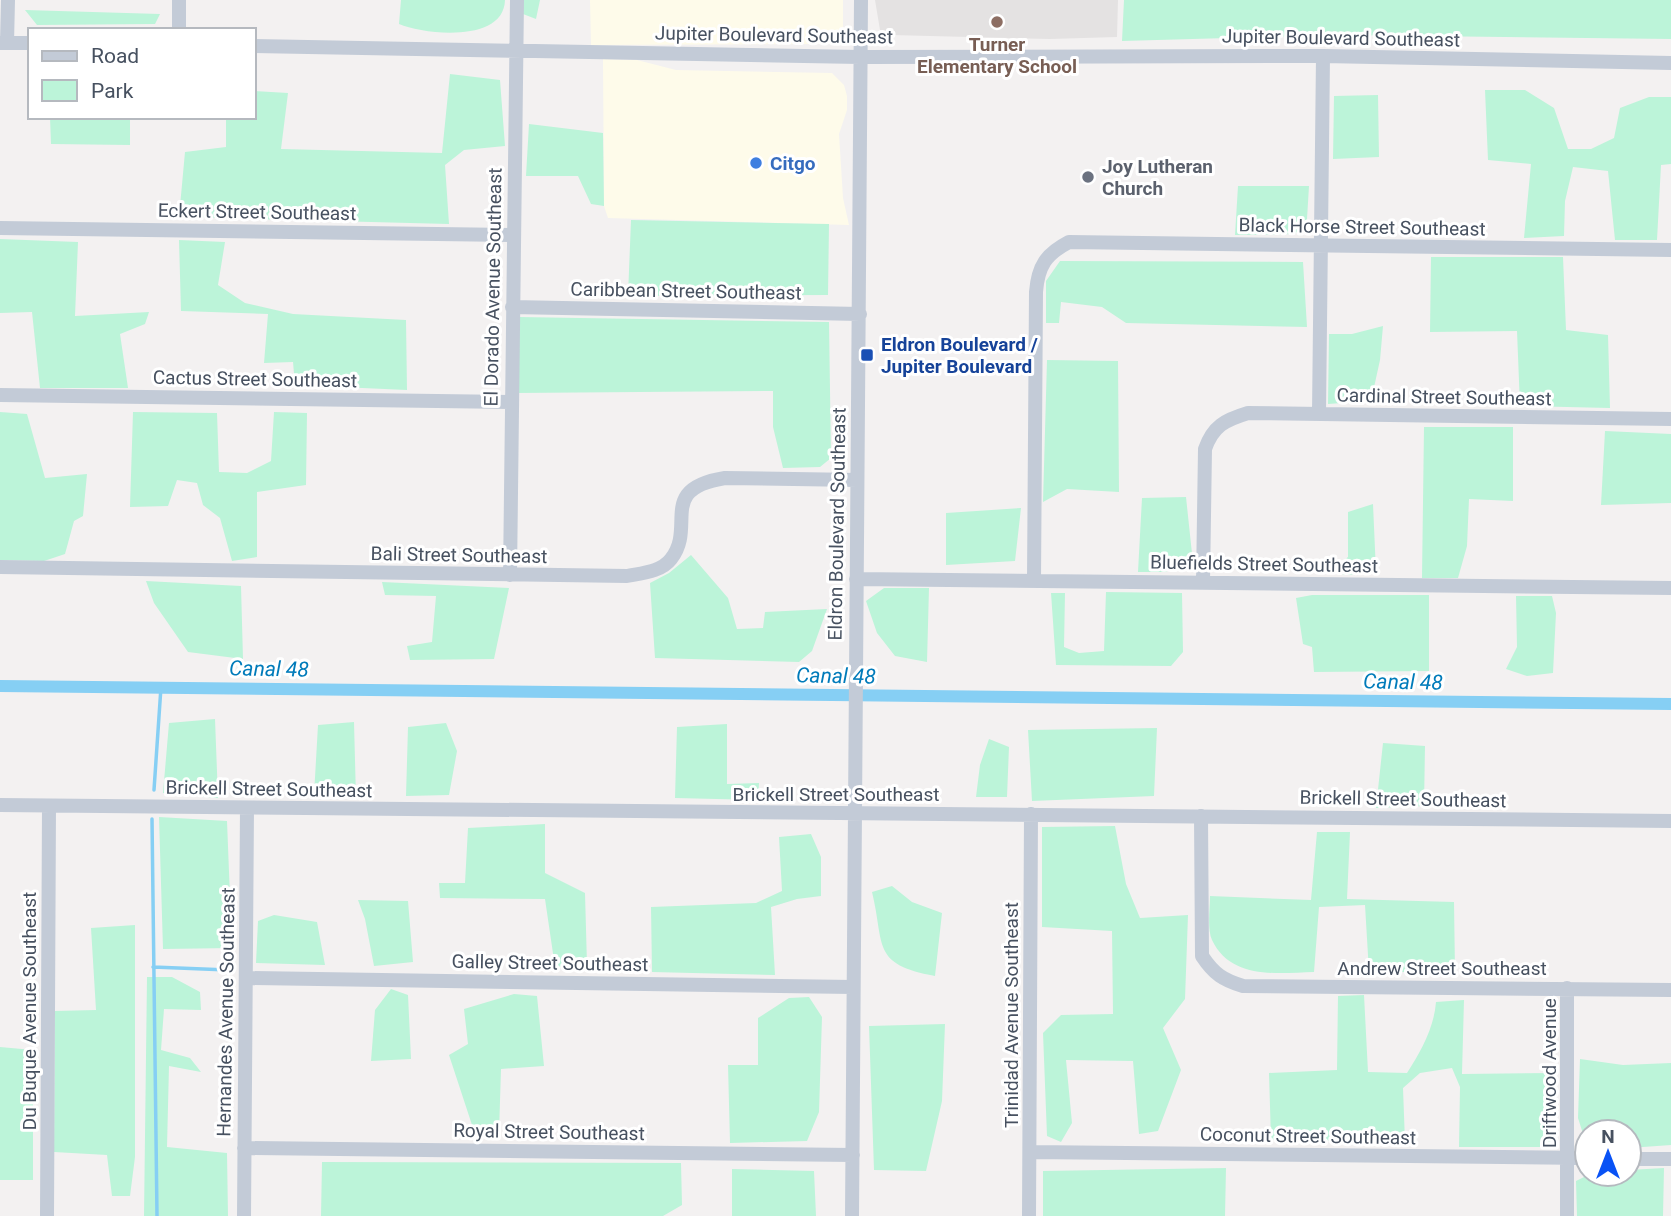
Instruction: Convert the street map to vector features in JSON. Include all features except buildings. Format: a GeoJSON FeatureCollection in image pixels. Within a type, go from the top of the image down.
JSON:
{"type":"FeatureCollection","features":[{"type":"Feature","properties":{"kind":"street"},"geometry":{"type":"LineString","coordinates":[[8,0],[4,43],[28,43]]}},
{"type":"Feature","properties":{"kind":"street"},"geometry":{"type":"LineString","coordinates":[[179,0],[179,28]]}},
{"type":"Feature","properties":{"kind":"street","name":"El Dorado Avenue Southeast"},"geometry":{"type":"LineString","coordinates":[[510,575],[510,402],[517,0]]}},
{"type":"Feature","properties":{"kind":"street","name":"Eldron Boulevard Southeast"},"geometry":{"type":"LineString","coordinates":[[852,1216],[861,0]]}},
{"type":"Feature","properties":{"kind":"street","name":"Jupiter Boulevard Southeast"},"geometry":{"type":"LineString","coordinates":[[256,46],[860,57],[1322,56],[1671,63]]}},
{"type":"Feature","properties":{"kind":"street"},"geometry":{"type":"LineString","coordinates":[[1319,414],[1322,56]]}},
{"type":"Feature","properties":{"kind":"street","name":"Eckert Street Southeast"},"geometry":{"type":"LineString","coordinates":[[0,228],[513,235]]}},
{"type":"Feature","properties":{"kind":"street","name":"Black Horse Street Southeast"},"geometry":{"type":"LineString","coordinates":[[1034,581],[1035,292],[1038,270],[1055,249],[1069,242],[1671,250]]}},
{"type":"Feature","properties":{"kind":"street","name":"Caribbean Street Southeast"},"geometry":{"type":"LineString","coordinates":[[512,307],[860,314]]}},
{"type":"Feature","properties":{"kind":"street","name":"Cactus Street Southeast"},"geometry":{"type":"LineString","coordinates":[[0,394],[510,402]]}},
{"type":"Feature","properties":{"kind":"street","name":"Cardinal Street Southeast"},"geometry":{"type":"LineString","coordinates":[[1203,582],[1205,449],[1211,432],[1219,425],[1248,413],[1671,419]]}},
{"type":"Feature","properties":{"kind":"street","name":"Bali Street Southeast"},"geometry":{"type":"LineString","coordinates":[[0,566],[626,576],[655,570],[672,558],[678,540],[680,512],[689,492],[706,481],[725,478],[858,480]]}},
{"type":"Feature","properties":{"kind":"street","name":"Bluefields Street Southeast"},"geometry":{"type":"LineString","coordinates":[[856,579],[1671,588]]}},
{"type":"Feature","properties":{"kind":"street","name":"Brickell Street Southeast"},"geometry":{"type":"LineString","coordinates":[[0,805],[1671,821]]}},
{"type":"Feature","properties":{"kind":"street","name":"Du Buque Avenue Southeast"},"geometry":{"type":"LineString","coordinates":[[47,1216],[49,806]]}},
{"type":"Feature","properties":{"kind":"street","name":"Hernandes Avenue Southeast"},"geometry":{"type":"LineString","coordinates":[[244,1216],[247,808]]}},
{"type":"Feature","properties":{"kind":"street","name":"Trinidad Avenue Southeast"},"geometry":{"type":"LineString","coordinates":[[1029,1216],[1031,814]]}},
{"type":"Feature","properties":{"kind":"street","name":"Andrew Street Southeast"},"geometry":{"type":"LineString","coordinates":[[1201,816],[1202,956],[1215,974],[1244,986],[1671,990]]}},
{"type":"Feature","properties":{"kind":"street","name":"Galley Street Southeast"},"geometry":{"type":"LineString","coordinates":[[246,978],[853,987]]}},
{"type":"Feature","properties":{"kind":"street","name":"Driftwood Avenue"},"geometry":{"type":"LineString","coordinates":[[1567,988],[1567,1216]]}},
{"type":"Feature","properties":{"kind":"street","name":"Royal Street Southeast"},"geometry":{"type":"LineString","coordinates":[[244,1148],[853,1155]]}},
{"type":"Feature","properties":{"kind":"street","name":"Coconut Street Southeast"},"geometry":{"type":"LineString","coordinates":[[1030,1152],[1573,1158]]}},
{"type":"Feature","properties":{"kind":"street"},"geometry":{"type":"LineString","coordinates":[[1643,1159],[1671,1159]]}},
{"type":"Feature","properties":{"kind":"shaded area"},"geometry":{"type":"Polygon","coordinates":[[[590,0],[843,0],[843,31],[840,42],[830,44],[591,45],[590,0]]]}},
{"type":"Feature","properties":{"kind":"shaded area","name":"Turner Elementary School"},"geometry":{"type":"Polygon","coordinates":[[[875,0],[1118,0],[1117,37],[1050,39],[891,35],[880,30],[875,0]]]}},
{"type":"Feature","properties":{"kind":"shaded area"},"geometry":{"type":"Polygon","coordinates":[[[603,59],[637,60],[676,70],[832,73],[844,85],[847,96],[847,110],[839,134],[843,198],[849,225],[608,218],[604,206],[603,59]]]}},
{"type":"Feature","properties":{"kind":"green space"},"geometry":{"type":"Polygon","coordinates":[[[401,0],[505,0],[501,14],[492,23],[478,29],[444,33],[399,24],[401,0]]]}},
{"type":"Feature","properties":{"kind":"green space"},"geometry":{"type":"Polygon","coordinates":[[[523,0],[540,0],[536,19],[523,14],[523,0]]]}},
{"type":"Feature","properties":{"kind":"green space"},"geometry":{"type":"Polygon","coordinates":[[[1124,0],[1671,0],[1671,39],[1337,35],[1122,41],[1124,0]]]}},
{"type":"Feature","properties":{"kind":"green space"},"geometry":{"type":"Polygon","coordinates":[[[25,10],[160,14],[155,24],[37,25],[25,10]]]}},
{"type":"Feature","properties":{"kind":"green space"},"geometry":{"type":"Polygon","coordinates":[[[450,74],[500,80],[505,146],[464,150],[445,165],[449,224],[179,217],[185,152],[226,147],[226,119],[256,119],[256,91],[288,93],[281,149],[442,153],[450,74]]]}},
{"type":"Feature","properties":{"kind":"green space"},"geometry":{"type":"Polygon","coordinates":[[[1485,90],[1525,90],[1554,108],[1568,149],[1591,149],[1614,138],[1620,108],[1649,97],[1671,97],[1671,164],[1661,165],[1657,240],[1615,240],[1608,171],[1573,167],[1565,201],[1564,236],[1524,238],[1531,164],[1488,160],[1485,90]]]}},
{"type":"Feature","properties":{"kind":"green space"},"geometry":{"type":"Polygon","coordinates":[[[1378,95],[1379,157],[1333,159],[1334,96],[1378,95]]]}},
{"type":"Feature","properties":{"kind":"green space"},"geometry":{"type":"Polygon","coordinates":[[[50,119],[130,119],[130,145],[51,144],[50,119]]]}},
{"type":"Feature","properties":{"kind":"green space"},"geometry":{"type":"Polygon","coordinates":[[[529,124],[603,133],[604,206],[591,204],[578,176],[526,176],[529,124]]]}},
{"type":"Feature","properties":{"kind":"green space"},"geometry":{"type":"Polygon","coordinates":[[[1238,186],[1309,186],[1307,219],[1295,234],[1235,235],[1238,186]]]}},
{"type":"Feature","properties":{"kind":"green space"},"geometry":{"type":"Polygon","coordinates":[[[631,220],[829,224],[828,295],[628,296],[631,220]]]}},
{"type":"Feature","properties":{"kind":"green space"},"geometry":{"type":"Polygon","coordinates":[[[0,239],[78,242],[75,316],[149,312],[145,324],[120,334],[128,388],[40,388],[32,312],[0,313],[0,239]]]}},
{"type":"Feature","properties":{"kind":"green space"},"geometry":{"type":"Polygon","coordinates":[[[179,240],[225,242],[218,285],[245,303],[293,314],[406,320],[407,390],[295,385],[293,362],[264,363],[268,314],[181,311],[179,240]]]}},
{"type":"Feature","properties":{"kind":"green space"},"geometry":{"type":"Polygon","coordinates":[[[1431,257],[1563,257],[1566,330],[1608,335],[1610,408],[1520,406],[1517,331],[1430,332],[1431,257]]]}},
{"type":"Feature","properties":{"kind":"green space"},"geometry":{"type":"Polygon","coordinates":[[[1060,261],[1303,262],[1307,327],[1126,323],[1102,307],[1061,302],[1059,323],[1046,323],[1046,281],[1060,261]]]}},
{"type":"Feature","properties":{"kind":"green space"},"geometry":{"type":"Polygon","coordinates":[[[519,317],[829,322],[831,458],[820,467],[783,468],[773,427],[773,391],[516,393],[519,317]]]}},
{"type":"Feature","properties":{"kind":"green space"},"geometry":{"type":"Polygon","coordinates":[[[1383,326],[1380,360],[1371,401],[1328,404],[1329,334],[1352,334],[1383,326]]]}},
{"type":"Feature","properties":{"kind":"green space"},"geometry":{"type":"Polygon","coordinates":[[[1047,360],[1118,361],[1119,492],[1067,489],[1043,502],[1047,360]]]}},
{"type":"Feature","properties":{"kind":"green space"},"geometry":{"type":"Polygon","coordinates":[[[0,412],[27,414],[45,478],[87,474],[83,516],[74,521],[65,554],[44,561],[0,560],[0,412]]]}},
{"type":"Feature","properties":{"kind":"green space"},"geometry":{"type":"Polygon","coordinates":[[[133,412],[217,413],[219,472],[247,473],[271,461],[274,412],[307,413],[306,485],[257,492],[257,557],[232,561],[220,518],[203,505],[197,483],[177,480],[168,506],[130,507],[133,412]]]}},
{"type":"Feature","properties":{"kind":"green space"},"geometry":{"type":"Polygon","coordinates":[[[1424,427],[1513,427],[1513,501],[1469,499],[1467,546],[1458,578],[1422,578],[1424,427]]]}},
{"type":"Feature","properties":{"kind":"green space"},"geometry":{"type":"Polygon","coordinates":[[[1605,431],[1671,434],[1671,503],[1601,505],[1605,431]]]}},
{"type":"Feature","properties":{"kind":"green space"},"geometry":{"type":"Polygon","coordinates":[[[1186,497],[1193,563],[1175,564],[1166,572],[1138,572],[1142,498],[1186,497]]]}},
{"type":"Feature","properties":{"kind":"green space"},"geometry":{"type":"Polygon","coordinates":[[[1373,504],[1376,572],[1346,575],[1329,571],[1348,557],[1348,512],[1373,504]]]}},
{"type":"Feature","properties":{"kind":"green space"},"geometry":{"type":"Polygon","coordinates":[[[1021,508],[1015,561],[946,565],[946,513],[1021,508]]]}},
{"type":"Feature","properties":{"kind":"green space"},"geometry":{"type":"Polygon","coordinates":[[[691,555],[728,598],[737,629],[763,628],[765,612],[827,609],[812,651],[799,662],[655,658],[650,583],[669,573],[691,555]]]}},
{"type":"Feature","properties":{"kind":"green space"},"geometry":{"type":"Polygon","coordinates":[[[146,581],[241,586],[243,659],[188,652],[154,603],[146,581]]]}},
{"type":"Feature","properties":{"kind":"green space"},"geometry":{"type":"Polygon","coordinates":[[[382,582],[509,588],[494,659],[410,660],[407,646],[432,642],[436,596],[385,595],[382,582]]]}},
{"type":"Feature","properties":{"kind":"green space"},"geometry":{"type":"Polygon","coordinates":[[[884,588],[929,588],[927,662],[895,656],[877,633],[866,601],[884,588]]]}},
{"type":"Feature","properties":{"kind":"green space"},"geometry":{"type":"Polygon","coordinates":[[[1106,592],[1182,593],[1183,652],[1171,666],[1056,665],[1051,593],[1065,593],[1064,647],[1079,653],[1104,651],[1106,592]]]}},
{"type":"Feature","properties":{"kind":"green space"},"geometry":{"type":"Polygon","coordinates":[[[1312,595],[1429,595],[1429,671],[1314,672],[1312,647],[1303,644],[1296,598],[1312,595]]]}},
{"type":"Feature","properties":{"kind":"green space"},"geometry":{"type":"Polygon","coordinates":[[[1516,596],[1552,596],[1556,613],[1553,673],[1527,676],[1506,669],[1517,647],[1516,596]]]}},
{"type":"Feature","properties":{"kind":"green space"},"geometry":{"type":"Polygon","coordinates":[[[215,719],[218,798],[163,793],[169,723],[215,719]]]}},
{"type":"Feature","properties":{"kind":"green space"},"geometry":{"type":"Polygon","coordinates":[[[354,722],[356,798],[314,795],[318,725],[354,722]]]}},
{"type":"Feature","properties":{"kind":"green space"},"geometry":{"type":"Polygon","coordinates":[[[446,723],[457,751],[449,795],[406,796],[408,727],[446,723]]]}},
{"type":"Feature","properties":{"kind":"green space"},"geometry":{"type":"Polygon","coordinates":[[[727,724],[727,784],[759,783],[758,800],[675,798],[677,727],[727,724]]]}},
{"type":"Feature","properties":{"kind":"green space"},"geometry":{"type":"Polygon","coordinates":[[[1157,728],[1154,796],[1032,801],[1028,730],[1157,728]]]}},
{"type":"Feature","properties":{"kind":"green space"},"geometry":{"type":"Polygon","coordinates":[[[989,739],[1009,747],[1007,797],[976,797],[980,765],[989,739]]]}},
{"type":"Feature","properties":{"kind":"green space"},"geometry":{"type":"Polygon","coordinates":[[[1383,743],[1425,746],[1424,806],[1376,808],[1383,743]]]}},
{"type":"Feature","properties":{"kind":"green space"},"geometry":{"type":"Polygon","coordinates":[[[159,817],[227,821],[232,948],[163,949],[159,817]]]}},
{"type":"Feature","properties":{"kind":"green space"},"geometry":{"type":"Polygon","coordinates":[[[545,824],[545,873],[585,893],[587,965],[555,967],[545,899],[440,898],[439,883],[465,883],[468,828],[545,824]]]}},
{"type":"Feature","properties":{"kind":"green space"},"geometry":{"type":"Polygon","coordinates":[[[1115,826],[1126,884],[1140,918],[1188,915],[1185,999],[1163,1028],[1181,1070],[1158,1131],[1139,1134],[1133,1061],[1066,1060],[1072,1123],[1061,1142],[1047,1136],[1043,1033],[1061,1015],[1113,1014],[1112,931],[1042,927],[1042,827],[1115,826]]]}},
{"type":"Feature","properties":{"kind":"green space"},"geometry":{"type":"Polygon","coordinates":[[[1317,832],[1350,832],[1347,899],[1454,902],[1455,972],[1369,972],[1365,905],[1319,907],[1314,972],[1257,971],[1243,968],[1220,953],[1210,935],[1210,896],[1311,900],[1317,832]]]}},
{"type":"Feature","properties":{"kind":"green space"},"geometry":{"type":"Polygon","coordinates":[[[811,834],[821,857],[821,896],[797,899],[771,907],[775,975],[652,972],[651,907],[756,903],[782,891],[779,837],[811,834]]]}},
{"type":"Feature","properties":{"kind":"green space"},"geometry":{"type":"Polygon","coordinates":[[[892,886],[912,902],[942,913],[935,976],[900,965],[884,950],[872,892],[892,886]]]}},
{"type":"Feature","properties":{"kind":"green space"},"geometry":{"type":"Polygon","coordinates":[[[358,900],[408,901],[413,962],[374,966],[365,919],[358,900]]]}},
{"type":"Feature","properties":{"kind":"green space"},"geometry":{"type":"Polygon","coordinates":[[[274,915],[317,922],[325,965],[256,963],[258,921],[274,915]]]}},
{"type":"Feature","properties":{"kind":"green space"},"geometry":{"type":"Polygon","coordinates":[[[135,925],[135,1157],[130,1196],[112,1196],[107,1155],[54,1152],[55,1011],[96,1010],[91,928],[135,925]]]}},
{"type":"Feature","properties":{"kind":"green space"},"geometry":{"type":"Polygon","coordinates":[[[147,977],[172,977],[200,992],[201,1010],[164,1009],[161,1050],[190,1058],[201,1072],[169,1066],[167,1147],[227,1153],[228,1216],[144,1216],[147,977]]]}},
{"type":"Feature","properties":{"kind":"green space"},"geometry":{"type":"Polygon","coordinates":[[[391,989],[408,995],[411,1059],[371,1061],[375,1010],[391,989]]]}},
{"type":"Feature","properties":{"kind":"green space"},"geometry":{"type":"Polygon","coordinates":[[[514,994],[537,996],[544,1066],[501,1069],[499,1133],[473,1128],[449,1055],[468,1044],[464,1009],[514,994]]]}},
{"type":"Feature","properties":{"kind":"green space"},"geometry":{"type":"Polygon","coordinates":[[[1364,995],[1368,1072],[1407,1073],[1426,1039],[1436,1002],[1464,1000],[1462,1074],[1554,1073],[1556,1137],[1548,1147],[1459,1147],[1460,1087],[1452,1068],[1420,1073],[1403,1088],[1405,1142],[1271,1140],[1269,1073],[1337,1070],[1338,996],[1364,995]]]}},
{"type":"Feature","properties":{"kind":"green space"},"geometry":{"type":"Polygon","coordinates":[[[809,997],[822,1017],[819,1112],[807,1141],[730,1143],[728,1065],[758,1065],[758,1018],[789,998],[809,997]]]}},
{"type":"Feature","properties":{"kind":"green space"},"geometry":{"type":"Polygon","coordinates":[[[945,1024],[942,1101],[926,1171],[874,1170],[869,1026],[945,1024]]]}},
{"type":"Feature","properties":{"kind":"green space"},"geometry":{"type":"Polygon","coordinates":[[[0,1047],[33,1050],[33,1180],[0,1180],[0,1047]]]}},
{"type":"Feature","properties":{"kind":"green space"},"geometry":{"type":"Polygon","coordinates":[[[1580,1059],[1623,1065],[1671,1063],[1671,1145],[1643,1147],[1643,1118],[1578,1118],[1580,1059]]]}},
{"type":"Feature","properties":{"kind":"green space"},"geometry":{"type":"Polygon","coordinates":[[[322,1162],[681,1163],[682,1205],[663,1216],[321,1216],[322,1162]]]}},
{"type":"Feature","properties":{"kind":"green space"},"geometry":{"type":"Polygon","coordinates":[[[1226,1168],[1225,1216],[1043,1216],[1043,1171],[1226,1168]]]}},
{"type":"Feature","properties":{"kind":"green space"},"geometry":{"type":"Polygon","coordinates":[[[1664,1168],[1663,1216],[1577,1216],[1576,1188],[1643,1188],[1643,1169],[1664,1168]]]}},
{"type":"Feature","properties":{"kind":"green space"},"geometry":{"type":"Polygon","coordinates":[[[732,1169],[814,1171],[816,1216],[732,1216],[732,1169]]]}},
{"type":"Feature","properties":{"kind":"waterway","name":"Canal 48"},"geometry":{"type":"LineString","coordinates":[[0,686],[1671,704]]}},
{"type":"Feature","properties":{"kind":"waterway"},"geometry":{"type":"LineString","coordinates":[[154,790],[161,687]]}},
{"type":"Feature","properties":{"kind":"waterway"},"geometry":{"type":"LineString","coordinates":[[152,819],[157,1216]]}},
{"type":"Feature","properties":{"kind":"waterway"},"geometry":{"type":"LineString","coordinates":[[153,967],[228,970]]}},
{"type":"Feature","properties":{"kind":"place","name":"Turner Elementary School"},"geometry":{"type":"Point","coordinates":[997,22]}},
{"type":"Feature","properties":{"kind":"place","name":"Citgo"},"geometry":{"type":"Point","coordinates":[756,163]}},
{"type":"Feature","properties":{"kind":"place","name":"Joy Lutheran Church"},"geometry":{"type":"Point","coordinates":[1088,177]}},
{"type":"Feature","properties":{"kind":"place","name":"Eldron Boulevard / Jupiter Boulevard"},"geometry":{"type":"Point","coordinates":[867,355]}}]}
